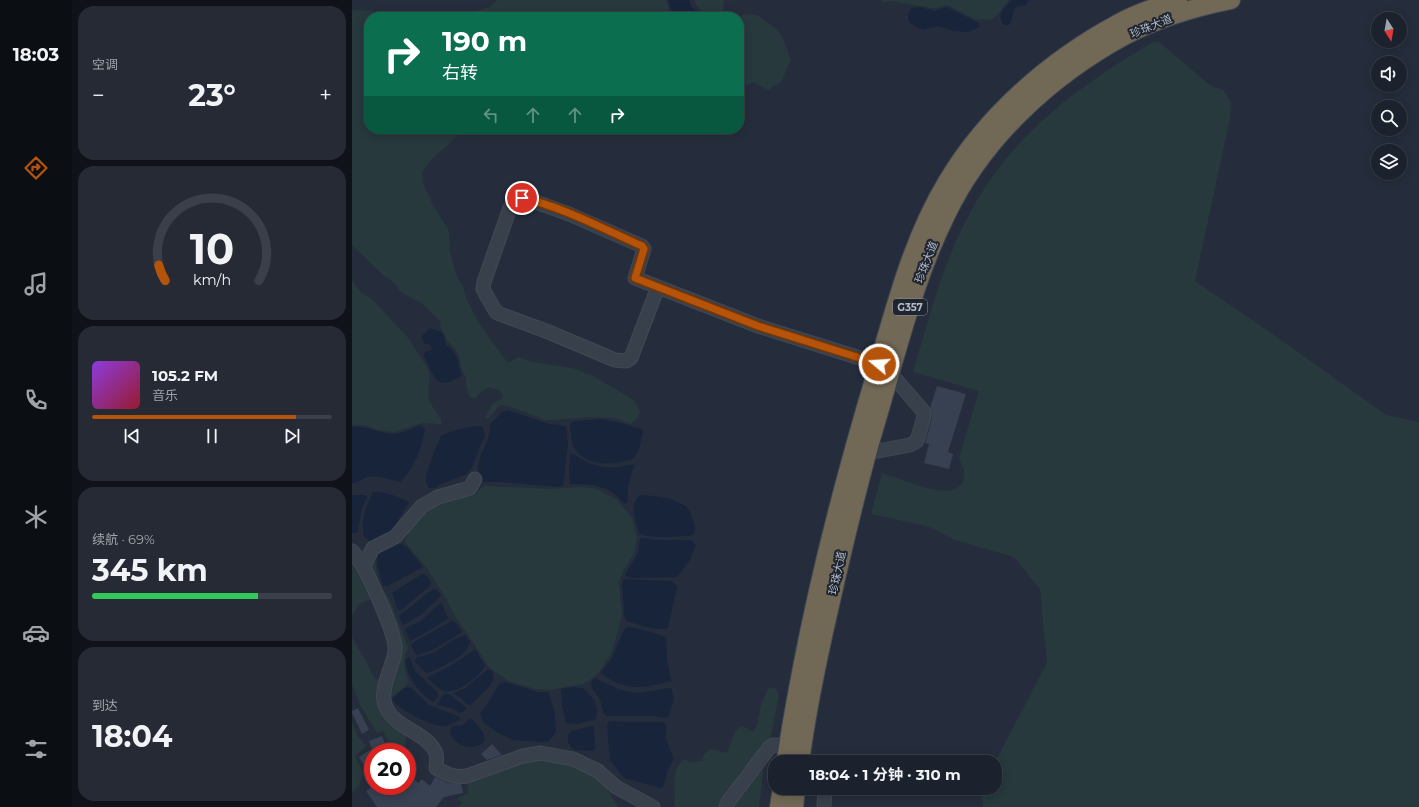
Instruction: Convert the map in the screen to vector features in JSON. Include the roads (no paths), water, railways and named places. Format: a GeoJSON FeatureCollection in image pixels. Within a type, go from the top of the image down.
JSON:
{"type":"FeatureCollection","features":[{"type":"Feature","properties":{"kind":"highway","name":"珍珠大道"},"geometry":{"type":"LineString","coordinates":[[797,755],[804,737],[823,637],[845,536],[867,453],[900,293],[925,226],[947,181],[983,133],[1007,106],[1034,81],[1062,59],[1091,39],[1120,22],[1153,8],[1178,0]]}},
{"type":"Feature","properties":{"kind":"highway","name":"珍珠大道"},"geometry":{"type":"LineString","coordinates":[[796,755],[809,634],[831,533],[850,460],[941,225],[960,189],[974,167],[1003,131],[1043,92],[1071,70],[1126,35],[1158,21],[1231,0]]}},
{"type":"Feature","properties":{"kind":"highway"},"geometry":{"type":"LineString","coordinates":[[779,807],[781,795]]}},
{"type":"Feature","properties":{"kind":"highway"},"geometry":{"type":"LineString","coordinates":[[794,807],[795,795]]}},
{"type":"Feature","properties":{"kind":"street"},"geometry":{"type":"LineString","coordinates":[[658,287],[631,358],[626,361],[615,360],[496,312],[483,289],[484,282],[510,208],[514,201],[518,198],[522,198],[569,214],[642,246],[644,249],[635,278],[758,326],[885,369],[923,411],[924,417],[917,441],[910,445],[867,453]]}},
{"type":"Feature","properties":{"kind":"street"},"geometry":{"type":"LineString","coordinates":[[363,567],[373,548],[395,537],[422,506],[438,497],[470,488],[475,479]]}},
{"type":"Feature","properties":{"kind":"street"},"geometry":{"type":"LineString","coordinates":[[352,551],[361,562],[388,620],[396,649],[385,681],[385,706],[391,716],[399,724],[420,736],[436,751],[436,768],[448,775],[459,777],[467,776],[523,756],[541,753],[573,759],[598,770],[616,788],[653,807]]}},
{"type":"Feature","properties":{"kind":"street"},"geometry":{"type":"LineString","coordinates":[[726,807],[728,802],[769,748],[773,745],[789,755]]}},
{"type":"Feature","properties":{"kind":"street"},"geometry":{"type":"LineString","coordinates":[[824,807],[825,795]]}},
{"type":"Feature","properties":{"kind":"water"},"geometry":{"type":"Polygon","coordinates":[[[668,0],[689,0],[691,6],[696,12],[672,12],[668,0]]]}},
{"type":"Feature","properties":{"kind":"water"},"geometry":{"type":"Polygon","coordinates":[[[1012,0],[1029,0],[1026,5],[1015,9],[1009,25],[1004,25],[1000,18],[1004,9],[1012,0]]]}},
{"type":"Feature","properties":{"kind":"water"},"geometry":{"type":"Polygon","coordinates":[[[920,7],[935,11],[947,7],[979,23],[980,27],[968,32],[953,31],[938,26],[923,30],[909,22],[908,14],[912,8],[920,7]]]}},
{"type":"Feature","properties":{"kind":"water"},"geometry":{"type":"Polygon","coordinates":[[[430,328],[439,331],[444,335],[446,345],[453,351],[457,359],[462,376],[449,382],[440,383],[435,377],[423,355],[426,351],[432,350],[431,345],[424,343],[421,337],[430,328]]]}},
{"type":"Feature","properties":{"kind":"water"},"geometry":{"type":"Polygon","coordinates":[[[507,410],[549,424],[566,426],[568,445],[563,486],[557,487],[502,482],[482,482],[478,467],[479,460],[490,432],[490,424],[502,412],[507,410]]]}},
{"type":"Feature","properties":{"kind":"water"},"geometry":{"type":"Polygon","coordinates":[[[600,419],[622,423],[643,430],[640,447],[634,458],[627,461],[602,463],[593,462],[579,454],[573,446],[570,424],[574,421],[600,419]]]}},
{"type":"Feature","properties":{"kind":"water"},"geometry":{"type":"Polygon","coordinates":[[[420,425],[425,429],[422,443],[413,465],[400,482],[384,478],[370,477],[352,483],[352,427],[362,427],[396,434],[420,425]]]}},
{"type":"Feature","properties":{"kind":"water"},"geometry":{"type":"Polygon","coordinates":[[[475,426],[483,427],[485,435],[472,467],[467,474],[441,484],[435,488],[429,488],[426,482],[427,472],[441,436],[452,431],[475,426]]]}},
{"type":"Feature","properties":{"kind":"water"},"geometry":{"type":"Polygon","coordinates":[[[570,454],[573,454],[589,463],[600,466],[620,467],[634,465],[628,487],[628,502],[624,504],[607,489],[586,484],[570,484],[570,454]]]}},
{"type":"Feature","properties":{"kind":"water"},"geometry":{"type":"Polygon","coordinates":[[[373,492],[387,493],[409,502],[390,534],[372,542],[364,537],[363,519],[373,492]]]}},
{"type":"Feature","properties":{"kind":"water"},"geometry":{"type":"Polygon","coordinates":[[[352,495],[366,495],[367,498],[362,508],[358,532],[354,533],[352,532],[352,495]]]}},
{"type":"Feature","properties":{"kind":"water"},"geometry":{"type":"Polygon","coordinates":[[[645,495],[668,498],[686,506],[693,520],[695,528],[694,534],[690,536],[657,537],[639,533],[634,514],[634,504],[639,496],[645,495]]]}},
{"type":"Feature","properties":{"kind":"water"},"geometry":{"type":"Polygon","coordinates":[[[644,538],[655,540],[691,540],[696,545],[690,560],[677,577],[626,577],[625,575],[638,553],[640,539],[644,538]]]}},
{"type":"Feature","properties":{"kind":"water"},"geometry":{"type":"Polygon","coordinates":[[[399,543],[408,548],[423,567],[388,586],[383,586],[377,565],[378,551],[385,546],[399,543]]]}},
{"type":"Feature","properties":{"kind":"water"},"geometry":{"type":"Polygon","coordinates":[[[422,574],[426,575],[431,582],[430,586],[402,609],[398,610],[392,593],[422,574]]]}},
{"type":"Feature","properties":{"kind":"water"},"geometry":{"type":"Polygon","coordinates":[[[624,579],[672,581],[677,586],[668,628],[658,629],[641,626],[626,621],[622,583],[624,579]]]}},
{"type":"Feature","properties":{"kind":"water"},"geometry":{"type":"Polygon","coordinates":[[[433,589],[437,590],[441,594],[439,598],[419,616],[403,625],[399,616],[433,589]]]}},
{"type":"Feature","properties":{"kind":"water"},"geometry":{"type":"Polygon","coordinates":[[[440,603],[442,603],[449,618],[410,641],[405,629],[422,620],[440,603]]]}},
{"type":"Feature","properties":{"kind":"water"},"geometry":{"type":"Polygon","coordinates":[[[452,621],[456,623],[462,632],[461,633],[430,651],[418,655],[415,653],[411,645],[412,643],[452,621]]]}},
{"type":"Feature","properties":{"kind":"water"},"geometry":{"type":"Polygon","coordinates":[[[629,627],[666,637],[667,659],[671,681],[650,686],[636,687],[622,685],[602,674],[601,672],[612,658],[624,629],[629,627]]]}},
{"type":"Feature","properties":{"kind":"water"},"geometry":{"type":"Polygon","coordinates":[[[465,635],[470,642],[468,647],[459,657],[446,665],[428,673],[415,662],[416,658],[433,653],[455,639],[465,635]]]}},
{"type":"Feature","properties":{"kind":"water"},"geometry":{"type":"Polygon","coordinates":[[[476,650],[485,666],[478,675],[467,684],[454,690],[444,691],[429,680],[428,677],[450,666],[476,650]]]}},
{"type":"Feature","properties":{"kind":"water"},"geometry":{"type":"Polygon","coordinates":[[[408,657],[412,661],[415,671],[438,693],[438,697],[433,702],[423,695],[411,679],[405,661],[408,657]]]}},
{"type":"Feature","properties":{"kind":"water"},"geometry":{"type":"Polygon","coordinates":[[[488,669],[492,671],[494,678],[489,687],[471,705],[467,704],[454,693],[465,688],[488,669]]]}},
{"type":"Feature","properties":{"kind":"water"},"geometry":{"type":"Polygon","coordinates":[[[595,678],[620,690],[636,693],[671,688],[674,699],[669,716],[665,718],[652,716],[606,716],[603,712],[600,700],[591,686],[591,683],[595,678]]]}},
{"type":"Feature","properties":{"kind":"water"},"geometry":{"type":"Polygon","coordinates":[[[505,682],[538,692],[548,692],[553,707],[556,727],[556,733],[549,741],[513,740],[496,732],[483,722],[480,713],[488,703],[499,684],[505,682]]]}},
{"type":"Feature","properties":{"kind":"water"},"geometry":{"type":"Polygon","coordinates":[[[410,687],[429,705],[460,717],[460,720],[445,726],[440,726],[416,717],[401,708],[392,699],[404,688],[410,687]]]}},
{"type":"Feature","properties":{"kind":"water"},"geometry":{"type":"Polygon","coordinates":[[[572,687],[583,688],[595,701],[597,711],[596,719],[577,724],[566,723],[562,705],[561,689],[572,687]]]}},
{"type":"Feature","properties":{"kind":"water"},"geometry":{"type":"Polygon","coordinates":[[[449,694],[467,708],[463,712],[459,713],[453,709],[438,705],[437,704],[442,696],[449,694]]]}},
{"type":"Feature","properties":{"kind":"water"},"geometry":{"type":"Polygon","coordinates":[[[472,719],[482,731],[485,740],[478,746],[468,747],[456,741],[450,730],[453,726],[463,725],[468,720],[472,719]]]}},
{"type":"Feature","properties":{"kind":"water"},"geometry":{"type":"Polygon","coordinates":[[[608,722],[664,722],[666,725],[666,739],[674,759],[667,772],[664,785],[661,788],[624,778],[610,760],[607,726],[608,722]]]}},
{"type":"Feature","properties":{"kind":"water"},"geometry":{"type":"Polygon","coordinates":[[[592,726],[594,727],[595,749],[592,751],[575,750],[571,748],[568,742],[568,735],[571,731],[592,726]]]}}]}
